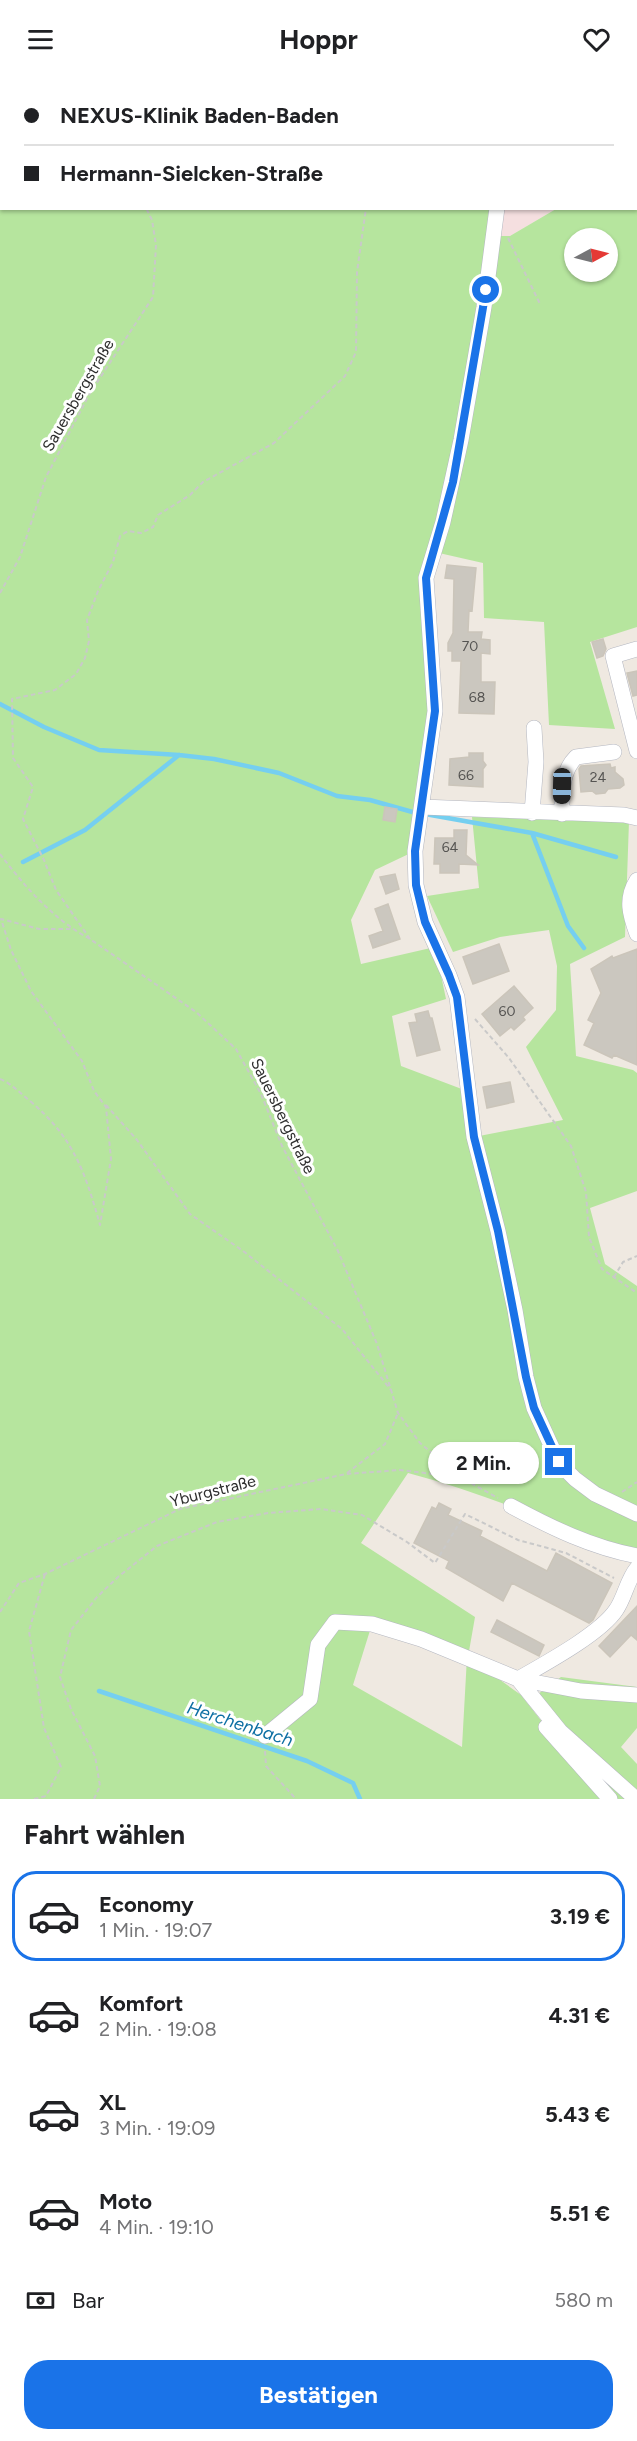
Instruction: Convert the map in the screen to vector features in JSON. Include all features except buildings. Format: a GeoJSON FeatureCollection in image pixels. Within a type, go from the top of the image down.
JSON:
{"type":"FeatureCollection","features":[{"type":"Feature","properties":{"kind":"street"},"geometry":{"type":"LineString","coordinates":[[497,210],[484,308],[459,450],[443,522],[426,578],[435,711],[415,851],[416,885],[425,922],[457,997],[474,1137],[498,1231],[534,1408],[559,1462],[574,1479],[595,1494],[637,1514]]}},
{"type":"Feature","properties":{"kind":"street"},"geometry":{"type":"LineString","coordinates":[[637,649],[613,656],[637,751]]}},
{"type":"Feature","properties":{"kind":"street"},"geometry":{"type":"LineString","coordinates":[[532,813],[536,762],[534,728]]}},
{"type":"Feature","properties":{"kind":"street"},"geometry":{"type":"LineString","coordinates":[[562,814],[562,786],[571,761],[576,757],[614,752]]}},
{"type":"Feature","properties":{"kind":"street"},"geometry":{"type":"LineString","coordinates":[[421,812],[624,815],[637,818]]}},
{"type":"Feature","properties":{"kind":"street"},"geometry":{"type":"LineString","coordinates":[[637,880],[631,890],[629,912],[637,934]]}},
{"type":"Feature","properties":{"kind":"street"},"geometry":{"type":"LineString","coordinates":[[511,1506],[554,1529],[603,1549],[637,1556]]}},
{"type":"Feature","properties":{"kind":"street"},"geometry":{"type":"LineString","coordinates":[[518,1679],[556,1657],[592,1632],[616,1610],[637,1568]]}},
{"type":"Feature","properties":{"kind":"street"},"geometry":{"type":"LineString","coordinates":[[265,1736],[310,1699],[316,1673],[318,1645],[335,1622],[372,1624],[431,1643],[518,1679],[581,1691],[637,1695]]}},
{"type":"Feature","properties":{"kind":"street"},"geometry":{"type":"LineString","coordinates":[[518,1679],[521,1695],[550,1733],[610,1799]]}},
{"type":"Feature","properties":{"kind":"street"},"geometry":{"type":"LineString","coordinates":[[518,1679],[560,1731],[636,1799]]}},
{"type":"Feature","properties":{"kind":"path","name":"Sauersbergstraße"},"geometry":{"type":"LineString","coordinates":[[0,593],[20,557],[46,477],[90,393],[153,297],[156,245],[152,220],[147,210]]}},
{"type":"Feature","properties":{"kind":"path"},"geometry":{"type":"LineString","coordinates":[[90,939],[57,890],[23,819],[33,787],[13,758],[12,699],[55,690],[76,674],[85,658],[89,641],[87,620],[112,562],[120,536],[129,531],[141,533],[153,527],[158,515],[190,495],[203,482],[274,443],[345,376],[356,352],[357,272],[366,210]]}},
{"type":"Feature","properties":{"kind":"path"},"geometry":{"type":"LineString","coordinates":[[506,235],[540,304]]}},
{"type":"Feature","properties":{"kind":"path","name":"Sauersbergstraße"},"geometry":{"type":"LineString","coordinates":[[0,854],[19,879],[71,929],[90,939],[196,1012],[236,1049],[261,1094],[282,1146],[338,1251],[377,1344],[398,1413],[420,1443],[460,1477],[511,1506]]}},
{"type":"Feature","properties":{"kind":"path"},"geometry":{"type":"LineString","coordinates":[[0,1079],[9,1083],[42,1111],[63,1133],[78,1160],[100,1225],[111,1159],[106,1107],[94,1091],[82,1060],[31,991],[11,950],[1,919],[39,929],[71,929]]}},
{"type":"Feature","properties":{"kind":"path"},"geometry":{"type":"LineString","coordinates":[[472,1015],[509,1058],[571,1146],[586,1192],[589,1237],[602,1269],[637,1293]]}},
{"type":"Feature","properties":{"kind":"path"},"geometry":{"type":"LineString","coordinates":[[94,1091],[137,1140],[190,1214],[243,1251],[342,1329],[393,1392]]}},
{"type":"Feature","properties":{"kind":"path"},"geometry":{"type":"LineString","coordinates":[[614,1276],[623,1262],[637,1256]]}},
{"type":"Feature","properties":{"kind":"path"},"geometry":{"type":"LineString","coordinates":[[346,1473],[385,1444],[398,1413]]}},
{"type":"Feature","properties":{"kind":"path","name":"Yburgstraße"},"geometry":{"type":"LineString","coordinates":[[0,1612],[19,1583],[45,1574],[180,1509],[346,1473],[400,1470],[460,1477]]}},
{"type":"Feature","properties":{"kind":"path"},"geometry":{"type":"LineString","coordinates":[[94,1799],[100,1786],[96,1756],[71,1709],[60,1677],[71,1630],[97,1597],[157,1546],[217,1522],[268,1513],[321,1509],[362,1515],[407,1542],[435,1563],[465,1514],[518,1540],[566,1552],[628,1585]]}},
{"type":"Feature","properties":{"kind":"path"},"geometry":{"type":"LineString","coordinates":[[34,1799],[46,1796],[61,1767],[44,1728],[28,1631],[45,1574]]}},
{"type":"Feature","properties":{"kind":"path"},"geometry":{"type":"LineString","coordinates":[[265,1736],[266,1766],[296,1799]]}},
{"type":"Feature","properties":{"kind":"shaded area"},"geometry":{"type":"Polygon","coordinates":[[[497,210],[554,210],[510,236],[493,236],[497,210]]]}},
{"type":"Feature","properties":{"kind":"green space"},"geometry":{"type":"Polygon","coordinates":[[[0,210],[497,210],[493,236],[510,236],[554,210],[637,210],[637,627],[590,642],[615,729],[549,725],[544,622],[484,618],[483,563],[439,553],[429,562],[435,684],[415,851],[375,870],[351,920],[361,964],[435,947],[446,999],[392,1016],[401,1066],[467,1091],[474,1137],[563,1120],[526,1047],[556,1010],[557,966],[549,930],[500,937],[453,952],[427,896],[479,888],[472,817],[629,821],[625,937],[570,964],[576,1056],[633,1070],[637,1073],[637,1191],[590,1208],[605,1264],[637,1286],[637,1556],[495,1501],[408,1473],[361,1543],[475,1617],[468,1657],[521,1695],[550,1732],[530,1700],[561,1677],[637,1687],[637,1728],[621,1747],[637,1764],[637,1799],[0,1799],[0,210]],[[372,1624],[353,1685],[462,1747],[467,1657],[372,1624]]]}},
{"type":"Feature","properties":{"kind":"waterway"},"geometry":{"type":"LineString","coordinates":[[0,704],[44,727],[99,750],[214,759],[279,773],[337,796],[370,800],[416,813]]}},
{"type":"Feature","properties":{"kind":"waterway"},"geometry":{"type":"LineString","coordinates":[[23,862],[85,830],[179,755]]}},
{"type":"Feature","properties":{"kind":"waterway"},"geometry":{"type":"LineString","coordinates":[[425,814],[532,833],[616,857]]}},
{"type":"Feature","properties":{"kind":"waterway"},"geometry":{"type":"LineString","coordinates":[[532,833],[568,926],[584,948]]}},
{"type":"Feature","properties":{"kind":"waterway","name":"Herchenbach"},"geometry":{"type":"LineString","coordinates":[[99,1691],[307,1761],[353,1783],[360,1799]]}},
{"type":"Feature","properties":{"kind":"route"},"geometry":{"type":"LineString","coordinates":[[486,290],[453,482],[426,578],[435,684],[435,711],[415,851],[416,885],[425,922],[457,997],[474,1137],[498,1231],[515,1310],[526,1377],[534,1408],[559,1462]]}}]}
